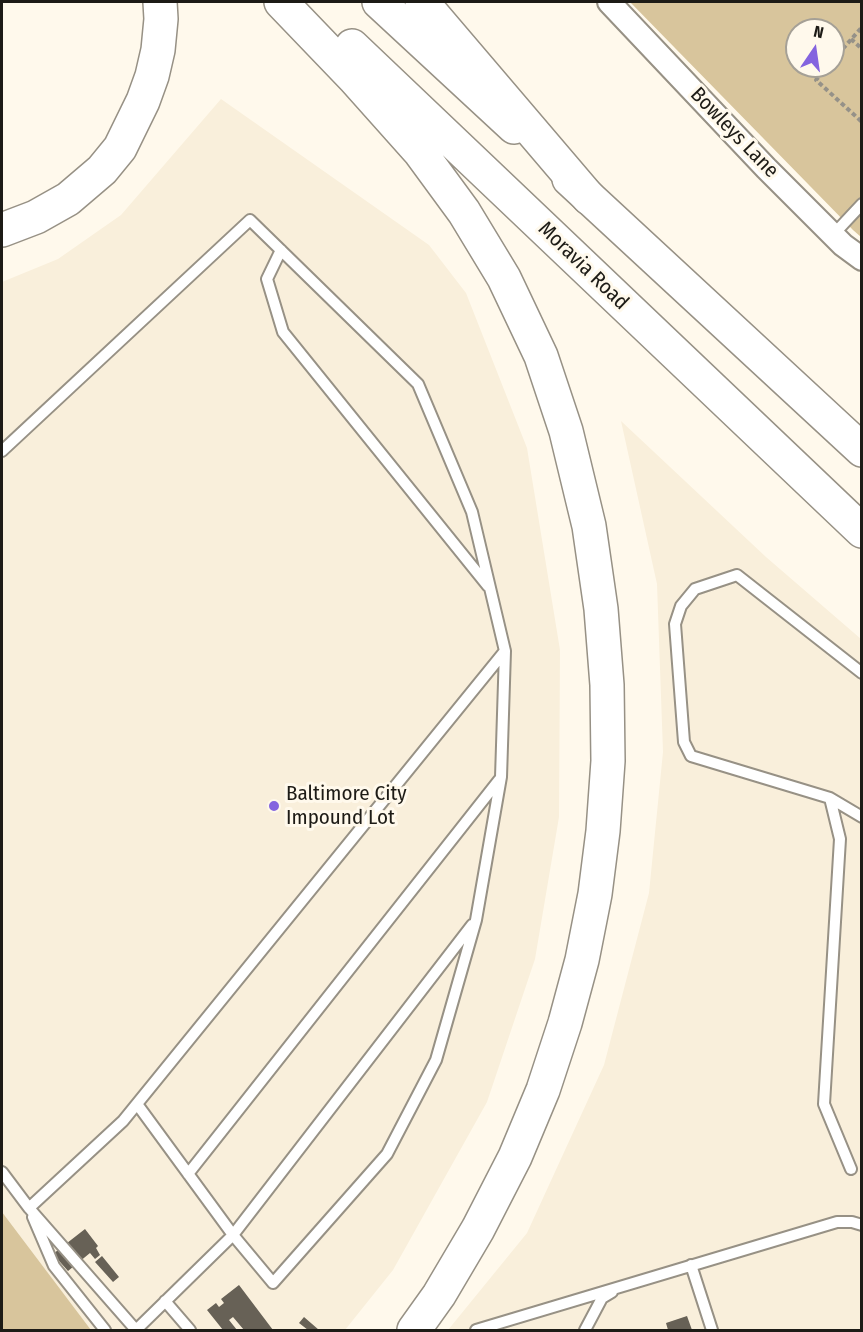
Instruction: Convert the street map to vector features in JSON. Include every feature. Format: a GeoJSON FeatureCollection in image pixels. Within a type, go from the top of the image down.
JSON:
{"type":"FeatureCollection","features":[{"type":"Feature","properties":{"kind":"main road"},"geometry":{"type":"LineString","coordinates":[[2,230],[36,217],[68,200],[102,170],[120,148],[143,101],[152,76],[158,51],[160,2]]}},
{"type":"Feature","properties":{"kind":"main road"},"geometry":{"type":"LineString","coordinates":[[281,2],[354,78],[420,152],[464,212],[504,278],[541,356],[566,431],[589,526],[601,609],[607,685],[608,761],[603,831],[595,894],[582,960],[565,1023],[543,1090],[515,1157],[478,1229],[439,1295],[414,1330]]}},
{"type":"Feature","properties":{"kind":"main road","name":"Moravia Road"},"geometry":{"type":"LineString","coordinates":[[305,2],[861,531]]}},
{"type":"Feature","properties":{"kind":"main road"},"geometry":{"type":"LineString","coordinates":[[379,2],[861,450]]}},
{"type":"Feature","properties":{"kind":"main road"},"geometry":{"type":"LineString","coordinates":[[422,2],[589,198]]}},
{"type":"Feature","properties":{"kind":"street","name":"Bowleys Lane"},"geometry":{"type":"LineString","coordinates":[[609,2],[833,235],[861,260]]}},
{"type":"Feature","properties":{"kind":"lane"},"geometry":{"type":"LineString","coordinates":[[833,235],[861,204]]}},
{"type":"Feature","properties":{"kind":"lane"},"geometry":{"type":"LineString","coordinates":[[2,451],[250,220],[418,384],[472,512],[505,651],[501,777],[476,920],[436,1059],[387,1154],[273,1283],[233,1235],[137,1104]]}},
{"type":"Feature","properties":{"kind":"lane"},"geometry":{"type":"LineString","coordinates":[[281,250],[267,279],[283,332],[490,588]]}},
{"type":"Feature","properties":{"kind":"lane"},"geometry":{"type":"LineString","coordinates":[[861,672],[737,575],[695,589],[681,606],[675,624],[684,742],[691,756],[830,798],[861,817]]}},
{"type":"Feature","properties":{"kind":"lane"},"geometry":{"type":"LineString","coordinates":[[29,1208],[123,1121],[505,651]]}},
{"type":"Feature","properties":{"kind":"lane"},"geometry":{"type":"LineString","coordinates":[[188,1174],[501,777]]}},
{"type":"Feature","properties":{"kind":"lane"},"geometry":{"type":"LineString","coordinates":[[830,798],[840,839],[824,1104],[851,1169]]}},
{"type":"Feature","properties":{"kind":"lane"},"geometry":{"type":"LineString","coordinates":[[2,1172],[29,1208],[136,1330],[233,1235],[476,920]]}},
{"type":"Feature","properties":{"kind":"lane"},"geometry":{"type":"LineString","coordinates":[[29,1208],[54,1266],[105,1330]]}},
{"type":"Feature","properties":{"kind":"lane"},"geometry":{"type":"LineString","coordinates":[[476,1330],[837,1222],[852,1222],[861,1225]]}},
{"type":"Feature","properties":{"kind":"lane"},"geometry":{"type":"LineString","coordinates":[[692,1264],[712,1330]]}},
{"type":"Feature","properties":{"kind":"lane"},"geometry":{"type":"LineString","coordinates":[[585,1330],[602,1298],[620,1287]]}},
{"type":"Feature","properties":{"kind":"lane"},"geometry":{"type":"LineString","coordinates":[[165,1301],[189,1330]]}},
{"type":"Feature","properties":{"kind":"path"},"geometry":{"type":"LineString","coordinates":[[845,46],[861,27]]}},
{"type":"Feature","properties":{"kind":"path"},"geometry":{"type":"LineString","coordinates":[[851,39],[861,49]]}},
{"type":"Feature","properties":{"kind":"path"},"geometry":{"type":"LineString","coordinates":[[818,78],[816,80],[861,122]]}},
{"type":"Feature","properties":{"kind":"shaded area"},"geometry":{"type":"Polygon","coordinates":[[[630,2],[861,2],[861,237],[853,230],[630,2]]]}},
{"type":"Feature","properties":{"kind":"shaded area","name":"Baltimore City Impound Lot"},"geometry":{"type":"Polygon","coordinates":[[[221,99],[429,245],[466,293],[527,448],[560,650],[559,817],[535,959],[487,1102],[393,1270],[345,1330],[91,1330],[2,1212],[2,282],[58,259],[121,215],[221,99]]]}},
{"type":"Feature","properties":{"kind":"shaded area"},"geometry":{"type":"Polygon","coordinates":[[[621,421],[766,557],[861,639],[861,1330],[448,1330],[527,1233],[604,1065],[649,893],[663,752],[657,584],[621,421]]]}},
{"type":"Feature","properties":{"kind":"shaded area"},"geometry":{"type":"Polygon","coordinates":[[[2,1212],[91,1330],[2,1330],[2,1212]]]}},
{"type":"Feature","properties":{"kind":"building"},"geometry":{"type":"Polygon","coordinates":[[[85,1229],[98,1246],[96,1248],[100,1255],[95,1259],[90,1253],[68,1271],[53,1254],[85,1229]]]}},
{"type":"Feature","properties":{"kind":"building"},"geometry":{"type":"Polygon","coordinates":[[[102,1256],[119,1277],[113,1282],[95,1262],[102,1256]]]}},
{"type":"Feature","properties":{"kind":"building"},"geometry":{"type":"Polygon","coordinates":[[[239,1285],[273,1330],[244,1330],[233,1317],[229,1320],[237,1330],[223,1330],[207,1310],[216,1303],[219,1307],[224,1303],[221,1299],[239,1285]]]}},
{"type":"Feature","properties":{"kind":"building"},"geometry":{"type":"Polygon","coordinates":[[[687,1316],[692,1330],[668,1330],[666,1323],[687,1316]]]}},
{"type":"Feature","properties":{"kind":"building"},"geometry":{"type":"Polygon","coordinates":[[[304,1317],[319,1330],[308,1330],[299,1323],[304,1317]]]}},
{"type":"Feature","properties":{"kind":"place","name":"Baltimore City Impound Lot"},"geometry":{"type":"Point","coordinates":[274,806]}}]}
